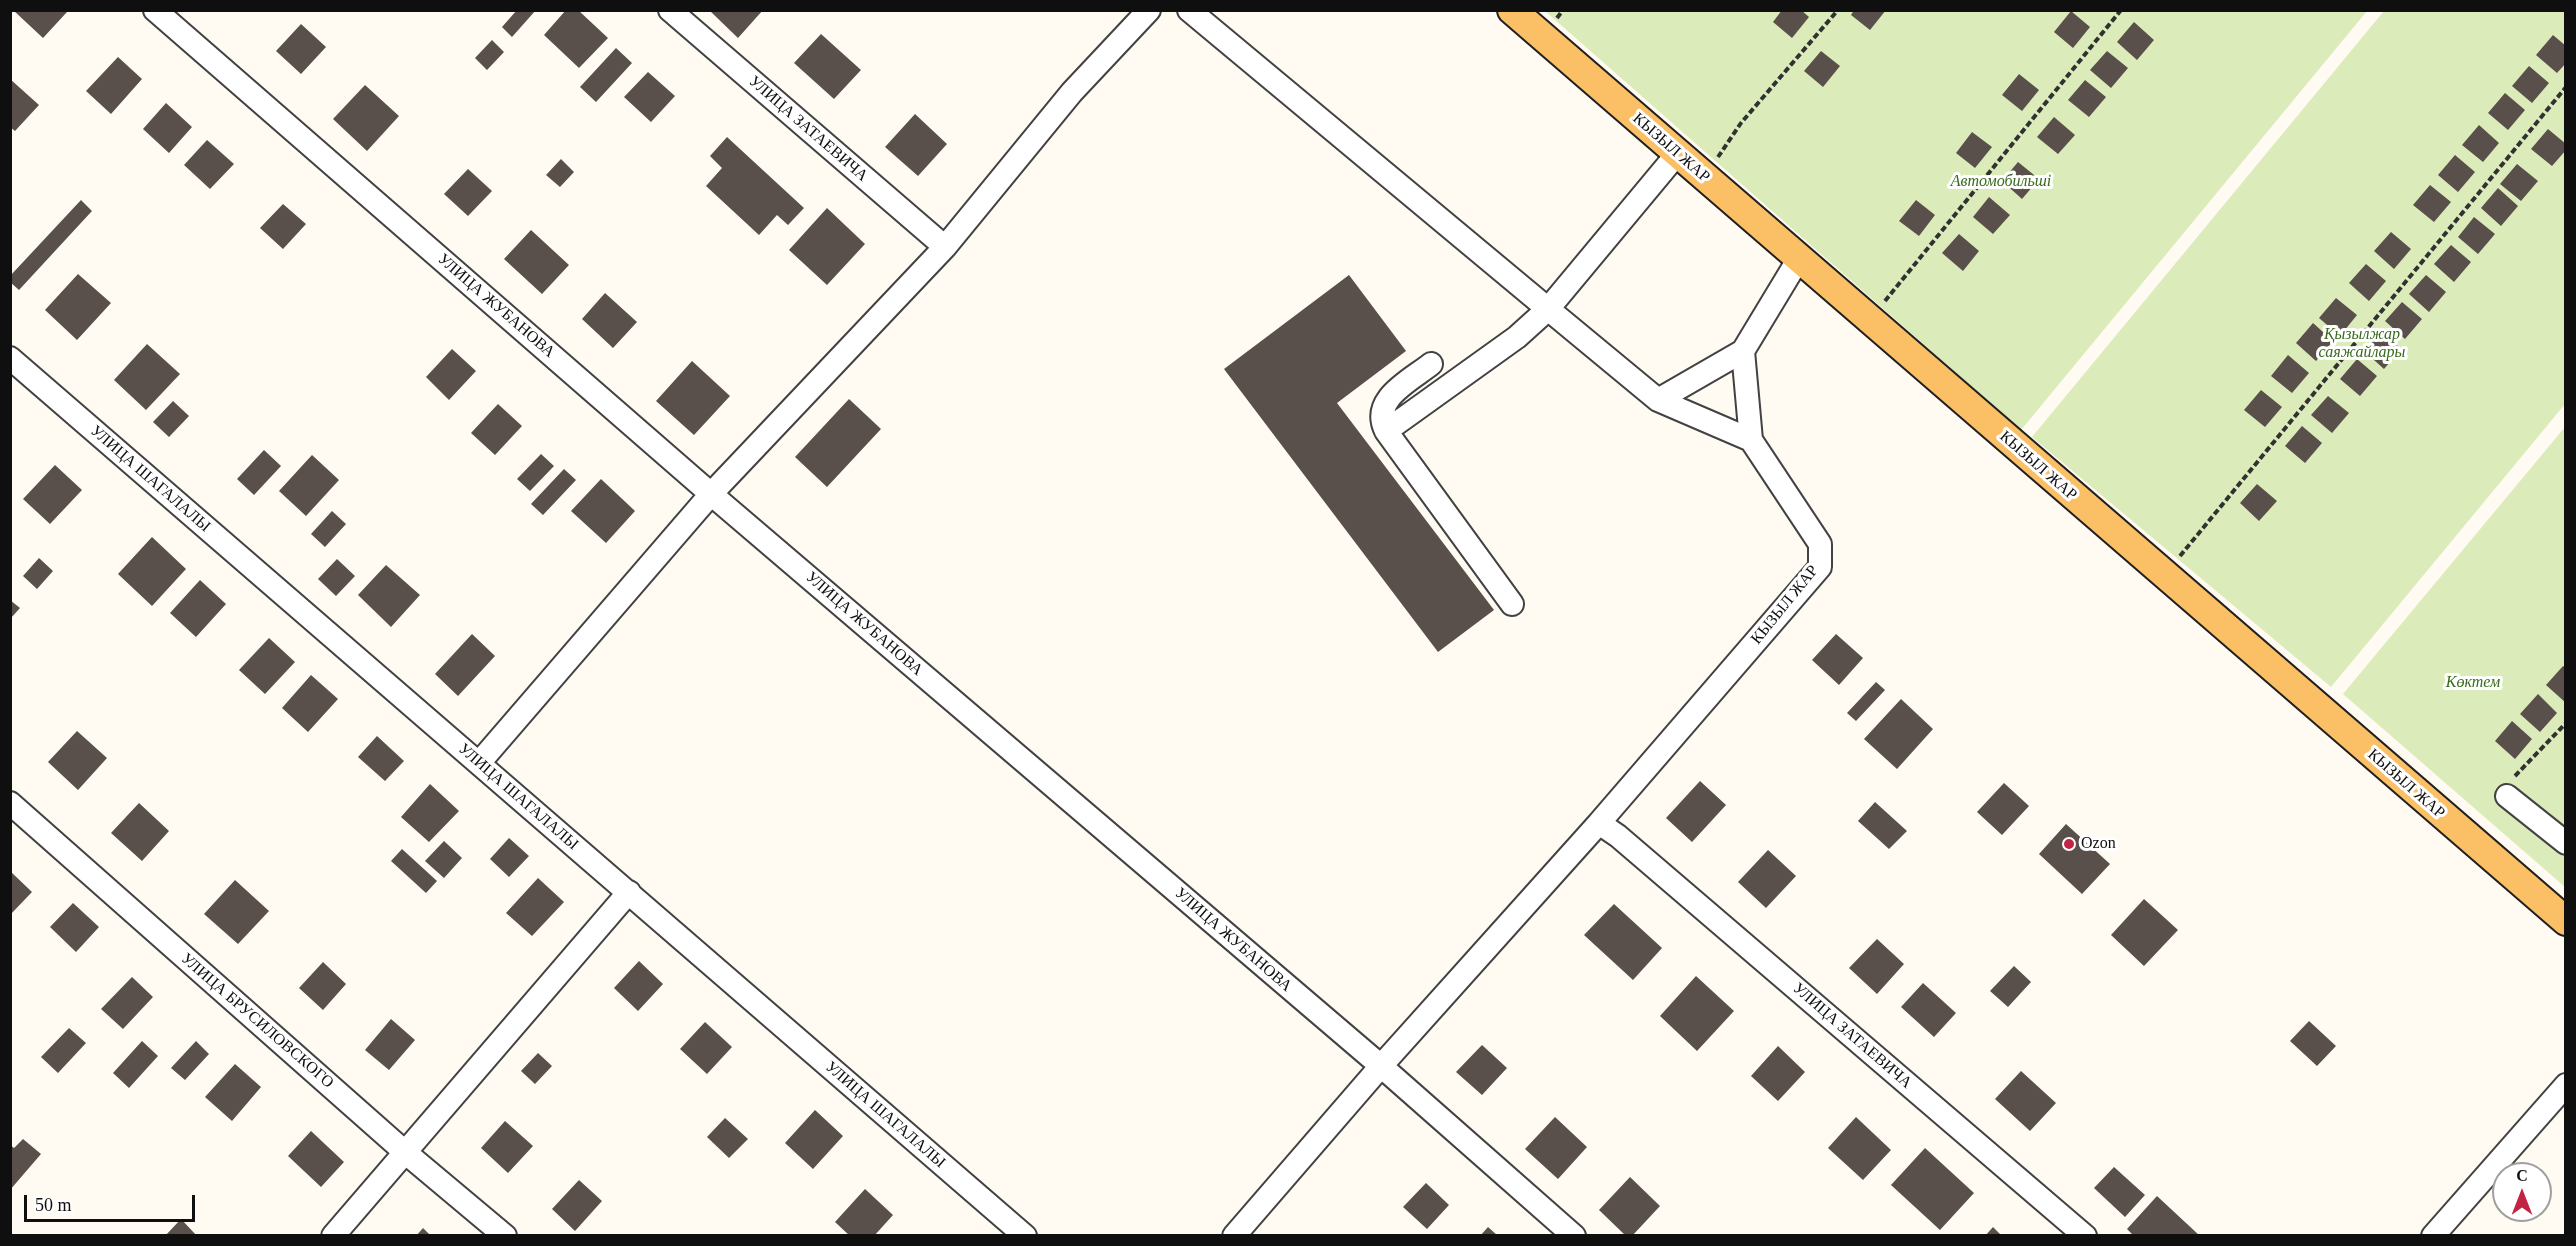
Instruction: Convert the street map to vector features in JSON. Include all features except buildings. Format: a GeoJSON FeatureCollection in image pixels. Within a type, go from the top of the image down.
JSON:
{"type":"FeatureCollection","features":[{"type":"Feature","properties":{"kind":"main road","name":"КЫЗЫЛ ЖАР"},"geometry":{"type":"LineString","coordinates":[[1512,10],[1798,260],[2565,921]]}},
{"type":"Feature","properties":{"kind":"street","name":"УЛИЦА ЖУБАНОВА"},"geometry":{"type":"LineString","coordinates":[[155,10],[711,494],[1381,1066],[1574,1236]]}},
{"type":"Feature","properties":{"kind":"street","name":"УЛИЦА ЗАТАЕВИЧА"},"geometry":{"type":"LineString","coordinates":[[670,10],[945,247]]}},
{"type":"Feature","properties":{"kind":"street"},"geometry":{"type":"LineString","coordinates":[[478,763],[711,494],[945,247],[1072,92],[1149,10]]}},
{"type":"Feature","properties":{"kind":"street"},"geometry":{"type":"LineString","coordinates":[[1189,10],[1658,400],[1750,440]]}},
{"type":"Feature","properties":{"kind":"street"},"geometry":{"type":"LineString","coordinates":[[1386,431],[1517,337],[1548,309],[1677,154]]}},
{"type":"Feature","properties":{"kind":"street"},"geometry":{"type":"LineString","coordinates":[[1658,400],[1743,351],[1798,260]]}},
{"type":"Feature","properties":{"kind":"street","name":"КЫЗЫЛ ЖАР"},"geometry":{"type":"LineString","coordinates":[[1234,1236],[1381,1066],[1599,824],[1820,567],[1820,544],[1750,440],[1743,351]]}},
{"type":"Feature","properties":{"kind":"street","name":"УЛИЦА ШАГАЛАЛЫ"},"geometry":{"type":"LineString","coordinates":[[10,358],[1025,1236]]}},
{"type":"Feature","properties":{"kind":"street"},"geometry":{"type":"LineString","coordinates":[[1431,364],[1384,404],[1382,423],[1512,604]]}},
{"type":"Feature","properties":{"kind":"street"},"geometry":{"type":"LineString","coordinates":[[2507,796],[2565,843]]}},
{"type":"Feature","properties":{"kind":"street","name":"УЛИЦА БРУСИЛОВСКОГО"},"geometry":{"type":"LineString","coordinates":[[10,803],[406,1153],[505,1236]]}},
{"type":"Feature","properties":{"kind":"street","name":"УЛИЦА ЗАТАЕВИЧА"},"geometry":{"type":"LineString","coordinates":[[1599,824],[1618,836],[2085,1236]]}},
{"type":"Feature","properties":{"kind":"street"},"geometry":{"type":"LineString","coordinates":[[333,1236],[629,892]]}},
{"type":"Feature","properties":{"kind":"street"},"geometry":{"type":"LineString","coordinates":[[2433,1236],[2565,1085]]}},
{"type":"Feature","properties":{"kind":"path"},"geometry":{"type":"LineString","coordinates":[[1707,179],[1721,150],[1741,123],[1838,10]]}},
{"type":"Feature","properties":{"kind":"path"},"geometry":{"type":"LineString","coordinates":[[1870,320],[2121,10]]}},
{"type":"Feature","properties":{"kind":"path"},"geometry":{"type":"LineString","coordinates":[[2164,575],[2565,87]]}},
{"type":"Feature","properties":{"kind":"green space","name":"Автомобильші"},"geometry":{"type":"Polygon","coordinates":[[[1545,11],[2367,11],[2021,430],[1545,11]]]}},
{"type":"Feature","properties":{"kind":"green space","name":"Қызылжар саяжайлары"},"geometry":{"type":"Polygon","coordinates":[[[2384,11],[2565,11],[2565,404],[2331,687],[2032,437],[2384,11]]]}},
{"type":"Feature","properties":{"kind":"green space","name":"Көктем"},"geometry":{"type":"Polygon","coordinates":[[[2565,427],[2565,887],[2343,694],[2565,427]]]}},
{"type":"Feature","properties":{"kind":"place","name":"Ozon"},"geometry":{"type":"Point","coordinates":[2069,844]}}]}
